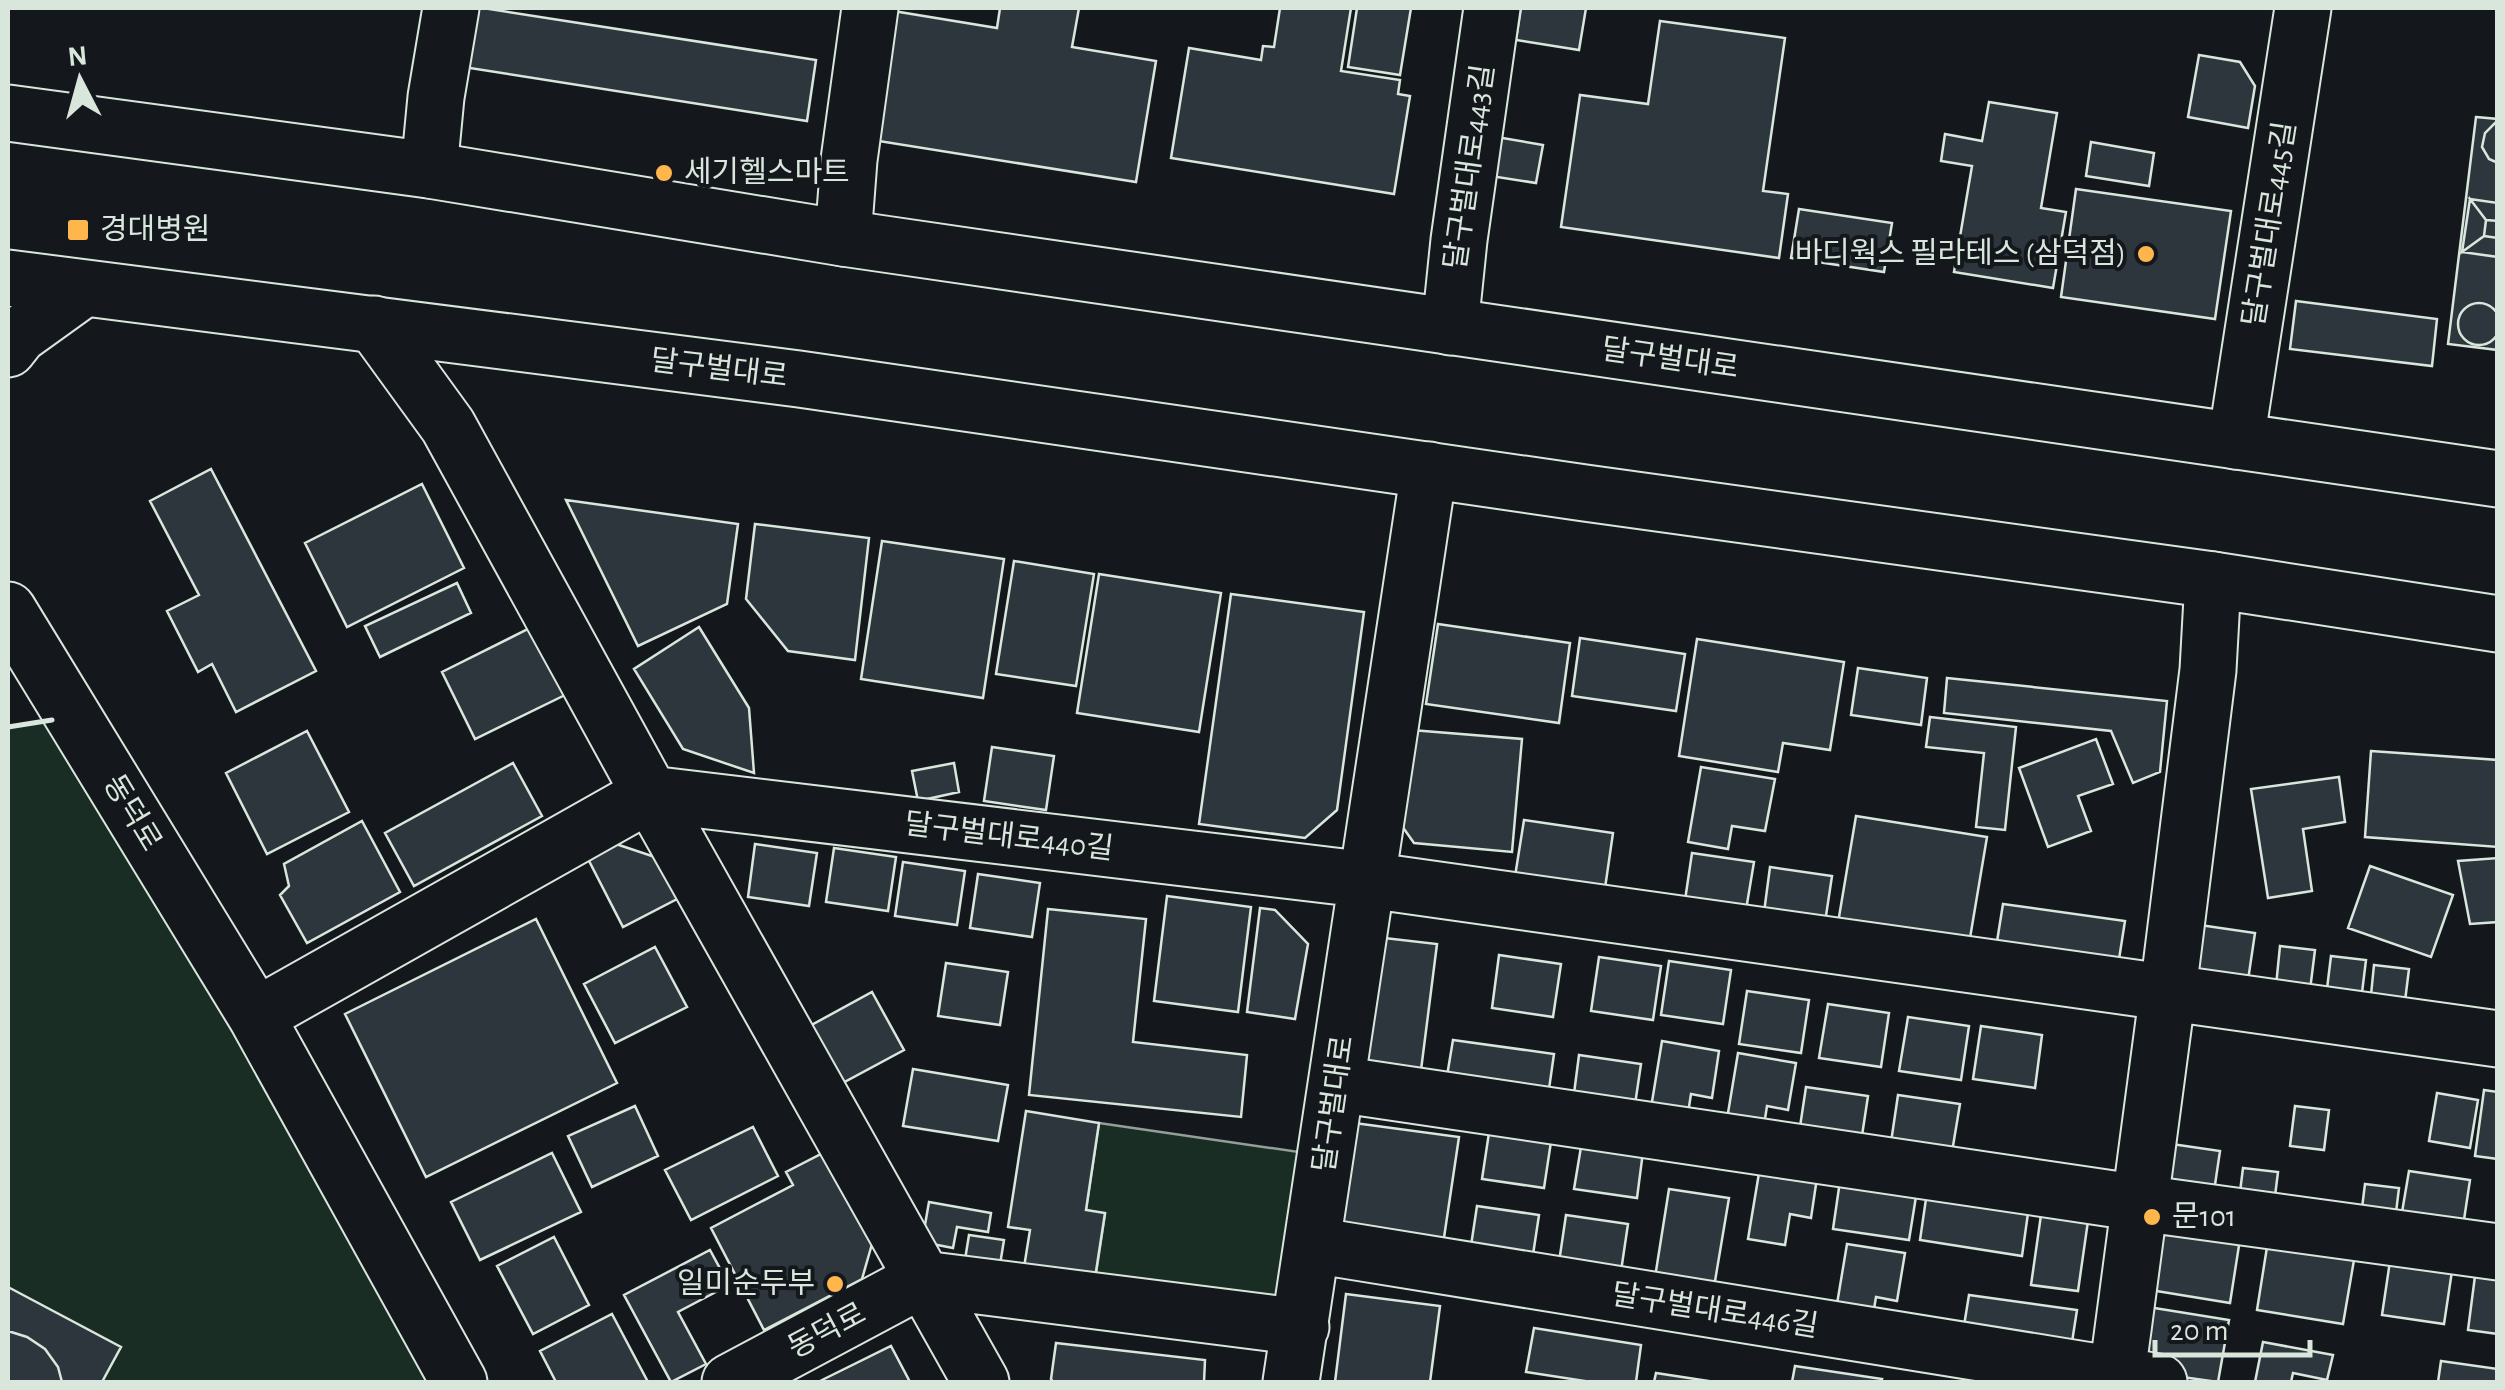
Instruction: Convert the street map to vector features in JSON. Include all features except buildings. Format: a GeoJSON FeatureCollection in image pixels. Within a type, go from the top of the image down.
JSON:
{"type":"FeatureCollection","features":[{"type":"Feature","properties":{"kind":"street"},"geometry":{"type":"LineString","coordinates":[[429,170],[451,8]]}},
{"type":"Feature","properties":{"kind":"street"},"geometry":{"type":"LineString","coordinates":[[844,238],[848,160],[870,8]]}},
{"type":"Feature","properties":{"kind":"street","name":"달구벌대로443길"},"geometry":{"type":"LineString","coordinates":[[1450,327],[1458,240],[1492,8]]}},
{"type":"Feature","properties":{"kind":"street","name":"달구벌대로445길"},"geometry":{"type":"LineString","coordinates":[[2236,442],[2303,8]]}},
{"type":"Feature","properties":{"kind":"street","name":"달구벌대로"},"geometry":{"type":"LineString","coordinates":[[8,113],[429,170],[844,238],[2498,479]]}},
{"type":"Feature","properties":{"kind":"street","name":"달구벌대로"},"geometry":{"type":"LineString","coordinates":[[8,278],[799,379],[2498,624]]}},
{"type":"Feature","properties":{"kind":"street"},"geometry":{"type":"LineString","coordinates":[[8,349],[19,335],[83,289]]}},
{"type":"Feature","properties":{"kind":"street"},"geometry":{"type":"LineString","coordinates":[[374,324],[448,426],[981,1382]]}},
{"type":"Feature","properties":{"kind":"street","name":"달구벌대로"},"geometry":{"type":"LineString","coordinates":[[1291,1382],[1428,470]]}},
{"type":"Feature","properties":{"kind":"street","name":"달구벌대로446길"},"geometry":{"type":"LineString","coordinates":[[1313,1246],[2131,1380],[2140,1204],[2208,670],[2213,580]]}},
{"type":"Feature","properties":{"kind":"street","name":"동덕로"},"geometry":{"type":"LineString","coordinates":[[8,610],[256,1016],[459,1382]]}},
{"type":"Feature","properties":{"kind":"street"},"geometry":{"type":"LineString","coordinates":[[256,1016],[650,794]]}},
{"type":"Feature","properties":{"kind":"street","name":"달구벌대로440길"},"geometry":{"type":"LineString","coordinates":[[650,794],[1368,880]]}},
{"type":"Feature","properties":{"kind":"street"},"geometry":{"type":"LineString","coordinates":[[1368,880],[2498,1038]]}},
{"type":"Feature","properties":{"kind":"street"},"geometry":{"type":"LineString","coordinates":[[1337,1084],[2140,1204],[2498,1252]]}},
{"type":"Feature","properties":{"kind":"street"},"geometry":{"type":"LineString","coordinates":[[923,1279],[1301,1327]]}},
{"type":"Feature","properties":{"kind":"street","name":"동덕로"},"geometry":{"type":"LineString","coordinates":[[730,1382],[923,1279]]}},
{"type":"Feature","properties":{"kind":"green space"},"geometry":{"type":"Polygon","coordinates":[[[63,718],[458,1382],[8,1382],[8,727],[63,718]]]}},
{"type":"Feature","properties":{"kind":"green space"},"geometry":{"type":"Polygon","coordinates":[[[1099,1123],[1326,1156],[1301,1327],[1092,1300],[1105,1214],[1086,1210],[1099,1123]]]}},
{"type":"Feature","properties":{"kind":"wall"},"geometry":{"type":"LineString","coordinates":[[8,727],[52,720]]}},
{"type":"Feature","properties":{"kind":"place","name":"세기헬스마트"},"geometry":{"type":"Point","coordinates":[664,173]}},
{"type":"Feature","properties":{"kind":"place","name":"경대병원"},"geometry":{"type":"Point","coordinates":[78,230]}},
{"type":"Feature","properties":{"kind":"place","name":"바디웍스 필라테스 (삼덕점)"},"geometry":{"type":"Point","coordinates":[2146,254]}},
{"type":"Feature","properties":{"kind":"place","name":"문101"},"geometry":{"type":"Point","coordinates":[2152,1217]}},
{"type":"Feature","properties":{"kind":"place","name":"일미순두부"},"geometry":{"type":"Point","coordinates":[835,1284]}}]}
